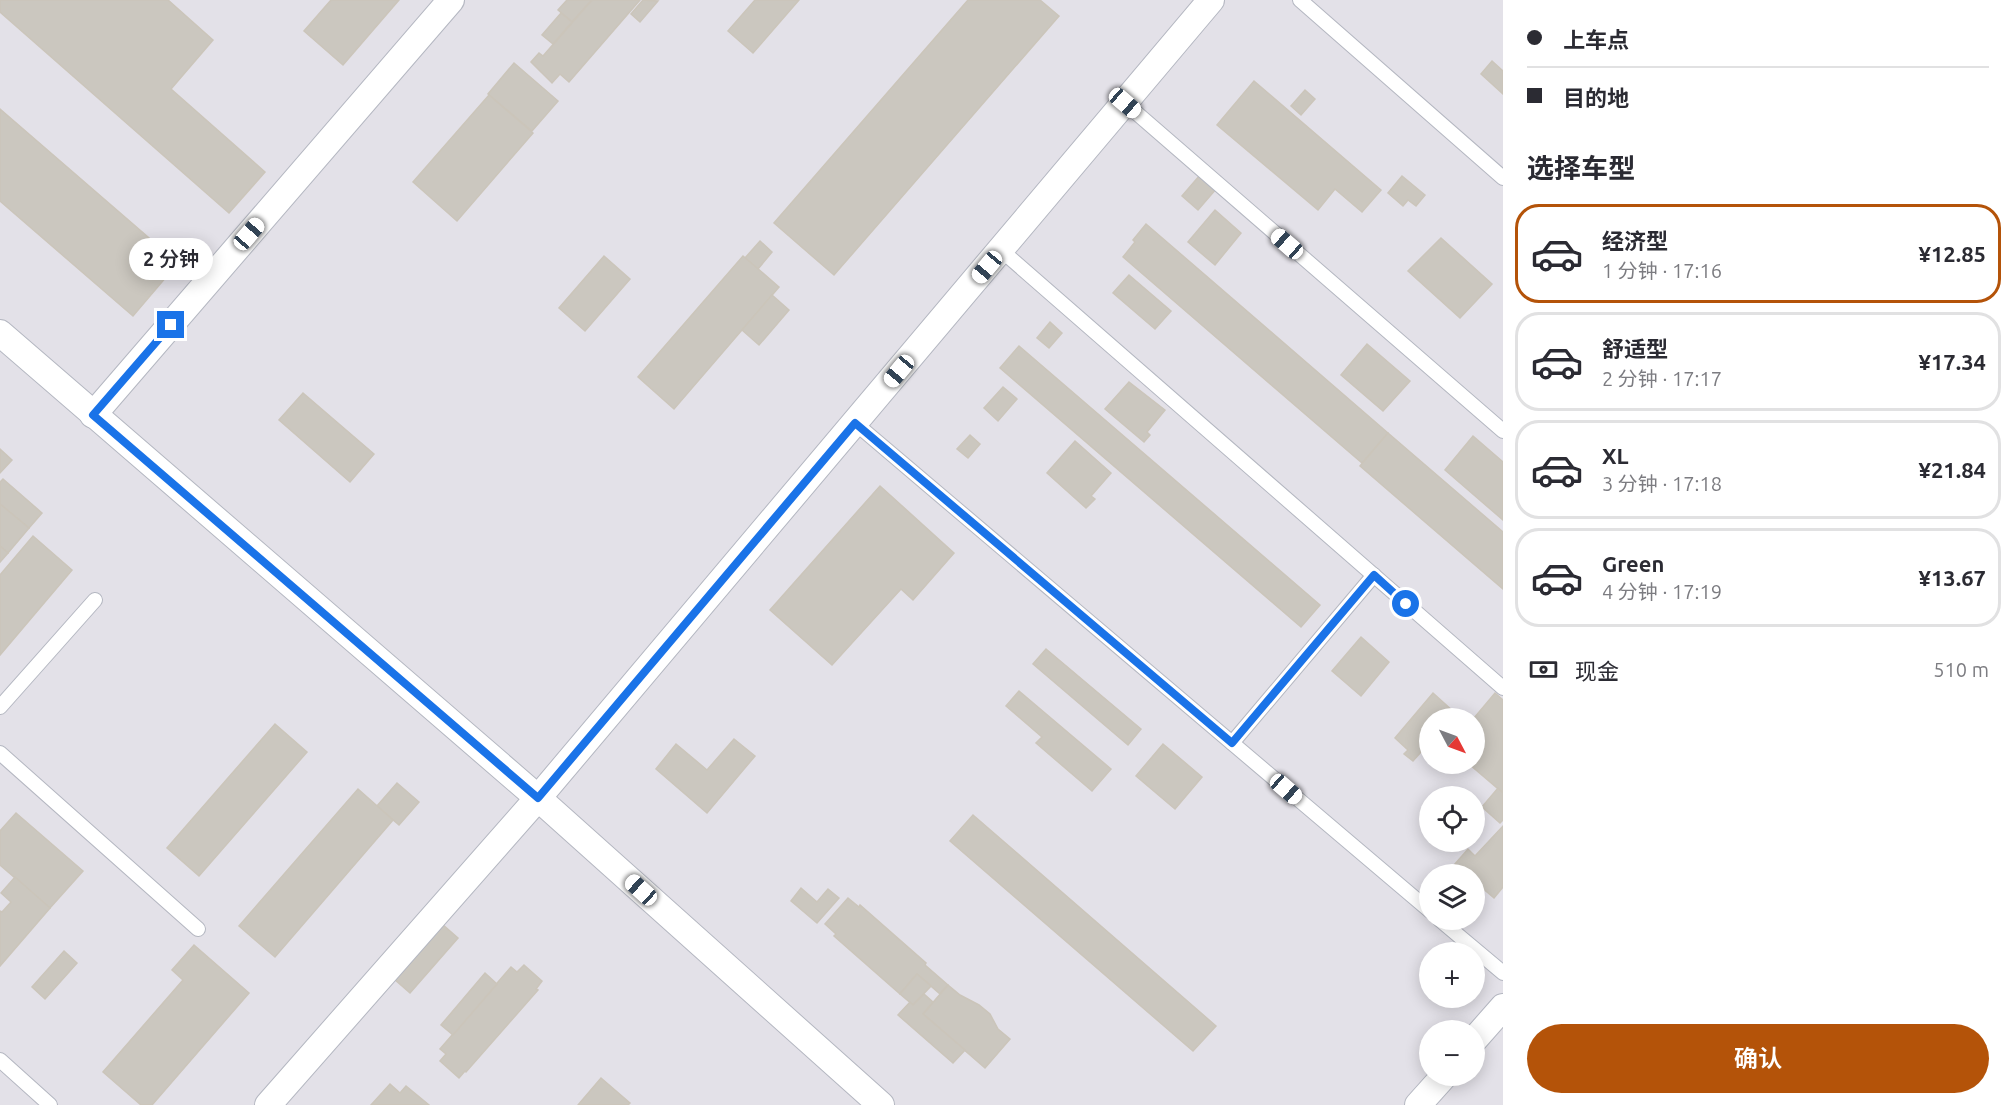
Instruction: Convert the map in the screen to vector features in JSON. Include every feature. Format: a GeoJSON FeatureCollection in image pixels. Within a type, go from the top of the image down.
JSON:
{"type":"FeatureCollection","features":[{"type":"Feature","properties":{"kind":"street"},"geometry":{"type":"LineString","coordinates":[[93,415],[451,0]]}},
{"type":"Feature","properties":{"kind":"street"},"geometry":{"type":"LineString","coordinates":[[268,1105],[538,798],[1211,0]]}},
{"type":"Feature","properties":{"kind":"street"},"geometry":{"type":"LineString","coordinates":[[0,333],[538,798],[881,1105]]}},
{"type":"Feature","properties":{"kind":"street"},"geometry":{"type":"LineString","coordinates":[[1485,1027],[1503,1007]]}},
{"type":"Feature","properties":{"kind":"street"},"geometry":{"type":"LineString","coordinates":[[1418,1105],[1435,1086]]}},
{"type":"Feature","properties":{"kind":"lane"},"geometry":{"type":"LineString","coordinates":[[1300,0],[1503,178]]}},
{"type":"Feature","properties":{"kind":"lane"},"geometry":{"type":"LineString","coordinates":[[1125,103],[1503,431]]}},
{"type":"Feature","properties":{"kind":"lane"},"geometry":{"type":"LineString","coordinates":[[1001,250],[1503,688]]}},
{"type":"Feature","properties":{"kind":"lane"},"geometry":{"type":"LineString","coordinates":[[855,423],[1419,902]]}},
{"type":"Feature","properties":{"kind":"lane"},"geometry":{"type":"LineString","coordinates":[[1232,743],[1374,575]]}},
{"type":"Feature","properties":{"kind":"lane"},"geometry":{"type":"LineString","coordinates":[[0,707],[96,600]]}},
{"type":"Feature","properties":{"kind":"lane"},"geometry":{"type":"LineString","coordinates":[[0,753],[198,929]]}},
{"type":"Feature","properties":{"kind":"lane"},"geometry":{"type":"LineString","coordinates":[[1452,930],[1503,973]]}},
{"type":"Feature","properties":{"kind":"lane"},"geometry":{"type":"LineString","coordinates":[[0,1060],[50,1105]]}},
{"type":"Feature","properties":{"kind":"shaded area"},"geometry":{"type":"Polygon","coordinates":[[[0,0],[1503,0],[1503,1105],[0,1105],[0,0]]]}},
{"type":"Feature","properties":{"kind":"building"},"geometry":{"type":"Polygon","coordinates":[[[0,0],[168,0],[213,40],[171,89],[265,172],[229,213],[0,12],[0,0]]]}},
{"type":"Feature","properties":{"kind":"building"},"geometry":{"type":"Polygon","coordinates":[[[331,0],[399,0],[343,65],[304,31],[331,0]]]}},
{"type":"Feature","properties":{"kind":"building"},"geometry":{"type":"Polygon","coordinates":[[[567,0],[592,0],[572,22],[558,10],[567,0]]]}},
{"type":"Feature","properties":{"kind":"building"},"geometry":{"type":"Polygon","coordinates":[[[592,0],[640,0],[569,82],[560,74],[552,83],[531,62],[539,53],[543,56],[592,0]]]}},
{"type":"Feature","properties":{"kind":"building"},"geometry":{"type":"Polygon","coordinates":[[[643,0],[658,1],[640,22],[631,14],[643,0]]]}},
{"type":"Feature","properties":{"kind":"building"},"geometry":{"type":"Polygon","coordinates":[[[755,0],[799,0],[753,53],[728,31],[755,0]]]}},
{"type":"Feature","properties":{"kind":"building"},"geometry":{"type":"Polygon","coordinates":[[[968,0],[1040,0],[1059,16],[834,275],[774,223],[968,0]]]}},
{"type":"Feature","properties":{"kind":"building"},"geometry":{"type":"Polygon","coordinates":[[[561,13],[572,22],[553,44],[542,35],[561,13]]]}},
{"type":"Feature","properties":{"kind":"building"},"geometry":{"type":"Polygon","coordinates":[[[1492,61],[1503,71],[1503,94],[1481,74],[1492,61]]]}},
{"type":"Feature","properties":{"kind":"building"},"geometry":{"type":"Polygon","coordinates":[[[514,63],[558,101],[532,131],[488,94],[514,63]]]}},
{"type":"Feature","properties":{"kind":"building"},"geometry":{"type":"Polygon","coordinates":[[[1254,81],[1381,190],[1362,212],[1335,189],[1318,210],[1217,125],[1254,81]]]}},
{"type":"Feature","properties":{"kind":"building"},"geometry":{"type":"Polygon","coordinates":[[[1305,90],[1315,99],[1301,115],[1291,106],[1305,90]]]}},
{"type":"Feature","properties":{"kind":"building"},"geometry":{"type":"Polygon","coordinates":[[[489,95],[533,133],[457,221],[413,182],[489,95]]]}},
{"type":"Feature","properties":{"kind":"building"},"geometry":{"type":"Polygon","coordinates":[[[0,109],[178,263],[133,316],[0,201],[0,109]]]}},
{"type":"Feature","properties":{"kind":"building"},"geometry":{"type":"Polygon","coordinates":[[[1200,175],[1216,189],[1198,210],[1182,196],[1200,175]]]}},
{"type":"Feature","properties":{"kind":"building"},"geometry":{"type":"Polygon","coordinates":[[[1402,176],[1425,195],[1416,206],[1408,200],[1403,206],[1388,193],[1402,176]]]}},
{"type":"Feature","properties":{"kind":"building"},"geometry":{"type":"Polygon","coordinates":[[[1215,210],[1241,233],[1215,265],[1188,242],[1215,210]]]}},
{"type":"Feature","properties":{"kind":"building"},"geometry":{"type":"Polygon","coordinates":[[[1146,224],[1388,433],[1362,463],[1123,257],[1146,224]]]}},
{"type":"Feature","properties":{"kind":"building"},"geometry":{"type":"Polygon","coordinates":[[[1441,238],[1492,284],[1460,318],[1408,271],[1441,238]]]}},
{"type":"Feature","properties":{"kind":"building"},"geometry":{"type":"Polygon","coordinates":[[[760,241],[772,252],[758,269],[745,258],[760,241]]]}},
{"type":"Feature","properties":{"kind":"building"},"geometry":{"type":"Polygon","coordinates":[[[604,256],[630,279],[585,331],[559,308],[604,256]]]}},
{"type":"Feature","properties":{"kind":"building"},"geometry":{"type":"Polygon","coordinates":[[[743,256],[779,287],[674,409],[638,377],[743,256]]]}},
{"type":"Feature","properties":{"kind":"building"},"geometry":{"type":"Polygon","coordinates":[[[1129,275],[1171,311],[1155,329],[1113,293],[1129,275]]]}},
{"type":"Feature","properties":{"kind":"building"},"geometry":{"type":"Polygon","coordinates":[[[772,295],[789,310],[759,345],[742,330],[772,295]]]}},
{"type":"Feature","properties":{"kind":"building"},"geometry":{"type":"Polygon","coordinates":[[[1050,322],[1062,333],[1049,348],[1037,338],[1050,322]]]}},
{"type":"Feature","properties":{"kind":"building"},"geometry":{"type":"Polygon","coordinates":[[[1367,344],[1410,381],[1383,411],[1341,375],[1367,344]]]}},
{"type":"Feature","properties":{"kind":"building"},"geometry":{"type":"Polygon","coordinates":[[[1019,346],[1320,605],[1301,627],[1000,368],[1019,346]]]}},
{"type":"Feature","properties":{"kind":"building"},"geometry":{"type":"Polygon","coordinates":[[[1129,382],[1165,410],[1147,432],[1150,435],[1144,442],[1105,409],[1129,382]]]}},
{"type":"Feature","properties":{"kind":"building"},"geometry":{"type":"Polygon","coordinates":[[[1003,387],[1017,399],[998,421],[984,408],[1003,387]]]}},
{"type":"Feature","properties":{"kind":"building"},"geometry":{"type":"Polygon","coordinates":[[[303,393],[374,454],[350,482],[279,420],[303,393]]]}},
{"type":"Feature","properties":{"kind":"building"},"geometry":{"type":"Polygon","coordinates":[[[1388,433],[1503,532],[1503,589],[1360,466],[1388,433]]]}},
{"type":"Feature","properties":{"kind":"building"},"geometry":{"type":"Polygon","coordinates":[[[970,435],[980,444],[968,458],[957,449],[970,435]]]}},
{"type":"Feature","properties":{"kind":"building"},"geometry":{"type":"Polygon","coordinates":[[[1473,436],[1503,462],[1503,520],[1445,470],[1473,436]]]}},
{"type":"Feature","properties":{"kind":"building"},"geometry":{"type":"Polygon","coordinates":[[[1075,441],[1111,473],[1091,496],[1095,499],[1086,508],[1047,473],[1075,441]]]}},
{"type":"Feature","properties":{"kind":"building"},"geometry":{"type":"Polygon","coordinates":[[[0,449],[12,460],[0,473],[0,449]]]}},
{"type":"Feature","properties":{"kind":"building"},"geometry":{"type":"Polygon","coordinates":[[[3,479],[42,513],[29,528],[0,504],[0,482],[3,479]]]}},
{"type":"Feature","properties":{"kind":"building"},"geometry":{"type":"Polygon","coordinates":[[[880,486],[954,553],[913,600],[901,589],[832,665],[770,610],[880,486]]]}},
{"type":"Feature","properties":{"kind":"building"},"geometry":{"type":"Polygon","coordinates":[[[0,504],[29,528],[8,553],[0,546],[0,504]]]}},
{"type":"Feature","properties":{"kind":"building"},"geometry":{"type":"Polygon","coordinates":[[[33,536],[72,570],[0,655],[0,575],[33,536]]]}},
{"type":"Feature","properties":{"kind":"building"},"geometry":{"type":"Polygon","coordinates":[[[0,546],[8,553],[0,562],[0,546]]]}},
{"type":"Feature","properties":{"kind":"building"},"geometry":{"type":"Polygon","coordinates":[[[1361,637],[1389,662],[1361,696],[1332,671],[1361,637]]]}},
{"type":"Feature","properties":{"kind":"building"},"geometry":{"type":"Polygon","coordinates":[[[1046,649],[1141,729],[1128,745],[1033,664],[1046,649]]]}},
{"type":"Feature","properties":{"kind":"building"},"geometry":{"type":"Polygon","coordinates":[[[1019,691],[1111,769],[1092,791],[1036,743],[1042,737],[1006,706],[1019,691]]]}},
{"type":"Feature","properties":{"kind":"building"},"geometry":{"type":"Polygon","coordinates":[[[1433,693],[1450,708],[1420,708],[1433,693]]]}},
{"type":"Feature","properties":{"kind":"building"},"geometry":{"type":"Polygon","coordinates":[[[1495,693],[1503,700],[1503,793],[1481,774],[1485,774],[1485,708],[1482,708],[1495,693]]]}},
{"type":"Feature","properties":{"kind":"building"},"geometry":{"type":"Polygon","coordinates":[[[1419,710],[1419,754],[1413,761],[1404,754],[1408,750],[1395,738],[1419,710]]]}},
{"type":"Feature","properties":{"kind":"building"},"geometry":{"type":"Polygon","coordinates":[[[275,724],[307,752],[199,876],[167,848],[275,724]]]}},
{"type":"Feature","properties":{"kind":"building"},"geometry":{"type":"Polygon","coordinates":[[[734,739],[755,756],[707,813],[656,769],[676,744],[707,770],[734,739]]]}},
{"type":"Feature","properties":{"kind":"building"},"geometry":{"type":"Polygon","coordinates":[[[1163,744],[1202,777],[1175,809],[1136,776],[1163,744]]]}},
{"type":"Feature","properties":{"kind":"building"},"geometry":{"type":"Polygon","coordinates":[[[397,783],[419,802],[399,825],[377,806],[397,783]]]}},
{"type":"Feature","properties":{"kind":"building"},"geometry":{"type":"Polygon","coordinates":[[[1498,788],[1503,793],[1503,820],[1500,823],[1485,810],[1485,803],[1498,788]]]}},
{"type":"Feature","properties":{"kind":"building"},"geometry":{"type":"Polygon","coordinates":[[[358,789],[393,820],[275,957],[239,926],[358,789]]]}},
{"type":"Feature","properties":{"kind":"building"},"geometry":{"type":"Polygon","coordinates":[[[16,813],[83,871],[50,908],[0,865],[0,831],[16,813]]]}},
{"type":"Feature","properties":{"kind":"building"},"geometry":{"type":"Polygon","coordinates":[[[973,815],[1216,1026],[1193,1051],[950,841],[973,815]]]}},
{"type":"Feature","properties":{"kind":"building"},"geometry":{"type":"Polygon","coordinates":[[[1503,826],[1503,887],[1494,898],[1485,890],[1485,864],[1455,864],[1465,852],[1471,852],[1475,856],[1479,852],[1485,852],[1485,845],[1503,826]]]}},
{"type":"Feature","properties":{"kind":"building"},"geometry":{"type":"Polygon","coordinates":[[[15,877],[50,908],[0,966],[0,911],[2,912],[11,902],[1,893],[15,877]]]}},
{"type":"Feature","properties":{"kind":"building"},"geometry":{"type":"Polygon","coordinates":[[[801,888],[817,902],[828,889],[839,898],[817,923],[791,901],[801,888]]]}},
{"type":"Feature","properties":{"kind":"building"},"geometry":{"type":"Polygon","coordinates":[[[848,898],[859,907],[860,905],[948,985],[940,994],[917,974],[900,994],[834,936],[836,934],[825,924],[848,898]]]}},
{"type":"Feature","properties":{"kind":"building"},"geometry":{"type":"Polygon","coordinates":[[[442,924],[458,938],[410,993],[394,979],[442,924]]]}},
{"type":"Feature","properties":{"kind":"building"},"geometry":{"type":"Polygon","coordinates":[[[194,945],[249,993],[152,1105],[141,1105],[103,1072],[183,980],[172,970],[194,945]]]}},
{"type":"Feature","properties":{"kind":"building"},"geometry":{"type":"Polygon","coordinates":[[[64,951],[77,963],[45,999],[32,987],[64,951]]]}},
{"type":"Feature","properties":{"kind":"building"},"geometry":{"type":"Polygon","coordinates":[[[524,965],[542,981],[536,989],[538,990],[459,1078],[440,1061],[446,1054],[440,1049],[511,967],[517,972],[524,965]]]}},
{"type":"Feature","properties":{"kind":"building"},"geometry":{"type":"Polygon","coordinates":[[[485,973],[497,984],[453,1035],[441,1025],[485,973]]]}},
{"type":"Feature","properties":{"kind":"building"},"geometry":{"type":"Polygon","coordinates":[[[917,974],[931,986],[913,1005],[900,994],[917,974]]]}},
{"type":"Feature","properties":{"kind":"building"},"geometry":{"type":"Polygon","coordinates":[[[948,985],[990,1014],[998,1029],[1010,1039],[985,1068],[923,1014],[948,985]]]}},
{"type":"Feature","properties":{"kind":"building"},"geometry":{"type":"Polygon","coordinates":[[[924,994],[933,1002],[923,1014],[965,1050],[953,1063],[898,1015],[910,1002],[913,1005],[924,994]]]}},
{"type":"Feature","properties":{"kind":"building"},"geometry":{"type":"Polygon","coordinates":[[[601,1078],[630,1103],[628,1105],[578,1105],[601,1078]]]}},
{"type":"Feature","properties":{"kind":"building"},"geometry":{"type":"Polygon","coordinates":[[[390,1084],[400,1093],[406,1086],[429,1105],[371,1105],[390,1084]]]}},
{"type":"Feature","properties":{"kind":"route"},"geometry":{"type":"LineString","coordinates":[[171,325],[93,415],[538,798],[855,423],[1232,743],[1374,575],[1406,604]]}}]}
